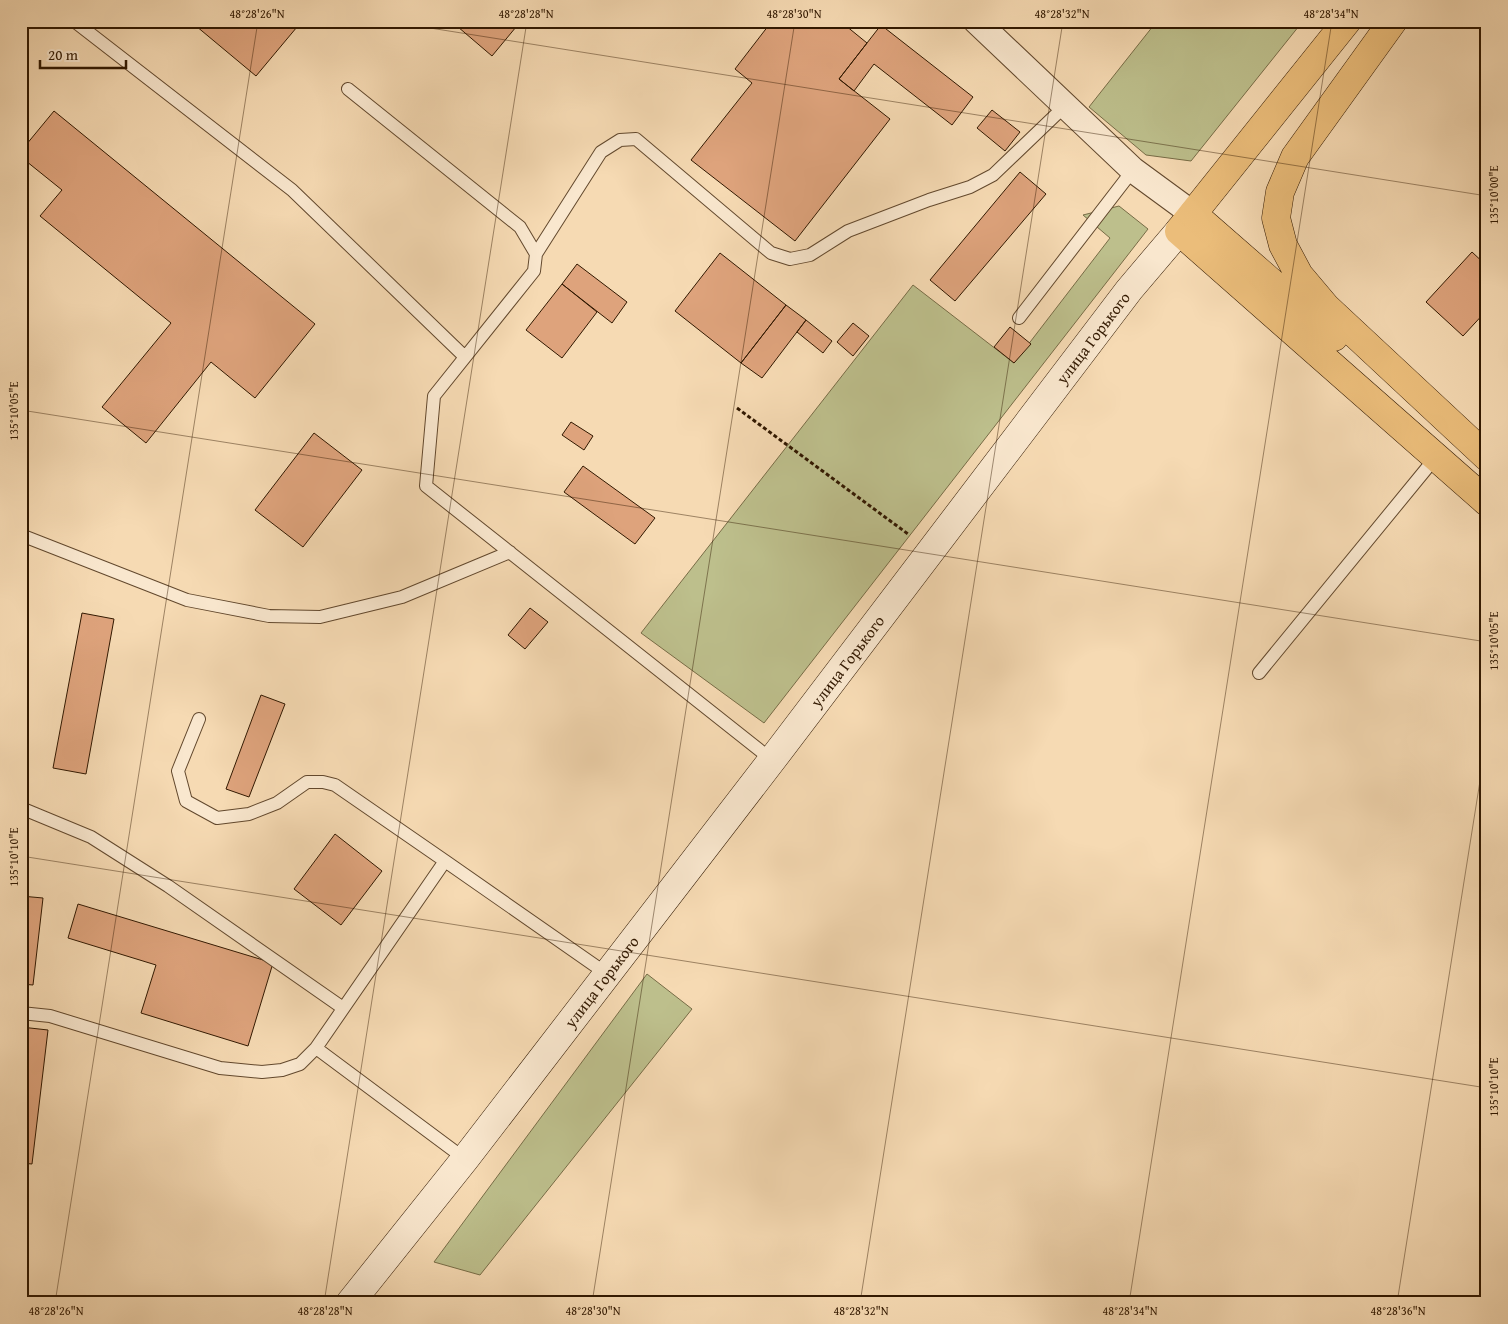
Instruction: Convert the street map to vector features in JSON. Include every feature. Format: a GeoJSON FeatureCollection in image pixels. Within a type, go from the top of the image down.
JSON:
{"type":"FeatureCollection","features":[{"type":"Feature","properties":{"kind":"main road","name":"улица Горького"},"geometry":{"type":"LineString","coordinates":[[350,1303],[465,1159],[772,760],[1129,290],[1186,223],[1347,21]]}},
{"type":"Feature","properties":{"kind":"main road"},"geometry":{"type":"LineString","coordinates":[[1393,21],[1295,157],[1280,192],[1276,218],[1283,245],[1299,275],[1326,308],[1487,457]]}},
{"type":"Feature","properties":{"kind":"main road"},"geometry":{"type":"LineString","coordinates":[[1186,223],[1436,457],[1487,502]]}},
{"type":"Feature","properties":{"kind":"main road"},"geometry":{"type":"LineString","coordinates":[[1186,223],[1487,472]]}},
{"type":"Feature","properties":{"kind":"street"},"geometry":{"type":"LineString","coordinates":[[976,21],[1186,223]]}},
{"type":"Feature","properties":{"kind":"lane"},"geometry":{"type":"LineString","coordinates":[[21,22],[74,21],[292,190],[465,357]]}},
{"type":"Feature","properties":{"kind":"lane"},"geometry":{"type":"LineString","coordinates":[[348,90],[520,227],[536,254]]}},
{"type":"Feature","properties":{"kind":"lane"},"geometry":{"type":"LineString","coordinates":[[772,760],[426,486],[434,396],[534,271],[536,254],[601,152],[620,140],[636,139],[771,252],[790,260],[810,255],[848,231],[929,200],[970,187],[993,175],[1065,106]]}},
{"type":"Feature","properties":{"kind":"lane"},"geometry":{"type":"LineString","coordinates":[[1019,318],[1133,170]]}},
{"type":"Feature","properties":{"kind":"lane"},"geometry":{"type":"LineString","coordinates":[[1259,673],[1436,457]]}},
{"type":"Feature","properties":{"kind":"lane"},"geometry":{"type":"LineString","coordinates":[[21,535],[187,600],[270,616],[320,617],[402,598],[510,552]]}},
{"type":"Feature","properties":{"kind":"lane"},"geometry":{"type":"LineString","coordinates":[[199,719],[178,771],[186,801],[217,818],[249,814],[277,803],[308,782],[323,782],[335,785],[607,974]]}},
{"type":"Feature","properties":{"kind":"lane"},"geometry":{"type":"LineString","coordinates":[[21,808],[91,837],[168,886],[343,1008]]}},
{"type":"Feature","properties":{"kind":"lane"},"geometry":{"type":"LineString","coordinates":[[21,1013],[50,1016],[220,1068],[262,1072],[282,1070],[300,1064],[316,1048],[445,861]]}},
{"type":"Feature","properties":{"kind":"lane"},"geometry":{"type":"LineString","coordinates":[[316,1048],[465,1159]]}},
{"type":"Feature","properties":{"kind":"path"},"geometry":{"type":"LineString","coordinates":[[737,408],[930,551]]}},
{"type":"Feature","properties":{"kind":"green space"},"geometry":{"type":"Polygon","coordinates":[[[1157,21],[1303,21],[1191,161],[1146,155],[1089,107],[1157,21]]]}},
{"type":"Feature","properties":{"kind":"green space"},"geometry":{"type":"Polygon","coordinates":[[[1119,206],[1148,229],[764,723],[641,633],[913,285],[1014,363],[1110,238],[1083,215],[1119,206]]]}},
{"type":"Feature","properties":{"kind":"green space"},"geometry":{"type":"Polygon","coordinates":[[[647,974],[692,1009],[480,1275],[434,1262],[647,974]]]}},
{"type":"Feature","properties":{"kind":"building"},"geometry":{"type":"Polygon","coordinates":[[[190,21],[302,21],[256,76],[190,21]]]}},
{"type":"Feature","properties":{"kind":"building"},"geometry":{"type":"Polygon","coordinates":[[[451,21],[521,21],[492,56],[451,21]]]}},
{"type":"Feature","properties":{"kind":"building"},"geometry":{"type":"Polygon","coordinates":[[[772,21],[840,21],[867,43],[839,79],[890,119],[795,241],[691,160],[752,83],[735,69],[772,21]]]}},
{"type":"Feature","properties":{"kind":"building"},"geometry":{"type":"Polygon","coordinates":[[[881,25],[973,97],[952,125],[874,64],[854,91],[839,79],[881,25]]]}},
{"type":"Feature","properties":{"kind":"building"},"geometry":{"type":"Polygon","coordinates":[[[992,110],[1020,132],[1005,151],[977,128],[992,110]]]}},
{"type":"Feature","properties":{"kind":"building"},"geometry":{"type":"Polygon","coordinates":[[[54,111],[315,324],[255,398],[211,362],[146,443],[102,407],[171,323],[40,216],[62,190],[21,157],[21,151],[54,111]]]}},
{"type":"Feature","properties":{"kind":"building"},"geometry":{"type":"Polygon","coordinates":[[[1020,172],[1046,194],[955,301],[930,280],[1020,172]]]}},
{"type":"Feature","properties":{"kind":"building"},"geometry":{"type":"Polygon","coordinates":[[[1472,252],[1487,266],[1487,310],[1463,336],[1426,302],[1472,252]]]}},
{"type":"Feature","properties":{"kind":"building"},"geometry":{"type":"Polygon","coordinates":[[[720,253],[786,305],[741,363],[675,311],[720,253]]]}},
{"type":"Feature","properties":{"kind":"building"},"geometry":{"type":"Polygon","coordinates":[[[577,264],[627,302],[612,323],[562,284],[577,264]]]}},
{"type":"Feature","properties":{"kind":"building"},"geometry":{"type":"Polygon","coordinates":[[[562,284],[597,312],[562,358],[526,330],[562,284]]]}},
{"type":"Feature","properties":{"kind":"building"},"geometry":{"type":"Polygon","coordinates":[[[786,305],[806,320],[762,378],[741,363],[786,305]]]}},
{"type":"Feature","properties":{"kind":"building"},"geometry":{"type":"Polygon","coordinates":[[[806,320],[832,341],[823,353],[797,332],[806,320]]]}},
{"type":"Feature","properties":{"kind":"building"},"geometry":{"type":"Polygon","coordinates":[[[853,323],[869,336],[853,356],[837,342],[853,323]]]}},
{"type":"Feature","properties":{"kind":"building"},"geometry":{"type":"Polygon","coordinates":[[[1010,327],[1031,344],[1014,363],[994,347],[1010,327]]]}},
{"type":"Feature","properties":{"kind":"building"},"geometry":{"type":"Polygon","coordinates":[[[571,422],[593,436],[584,450],[562,435],[571,422]]]}},
{"type":"Feature","properties":{"kind":"building"},"geometry":{"type":"Polygon","coordinates":[[[314,433],[362,470],[303,547],[255,510],[314,433]]]}},
{"type":"Feature","properties":{"kind":"building"},"geometry":{"type":"Polygon","coordinates":[[[583,466],[655,518],[635,544],[564,492],[583,466]]]}},
{"type":"Feature","properties":{"kind":"building"},"geometry":{"type":"Polygon","coordinates":[[[530,608],[548,622],[525,649],[508,635],[530,608]]]}},
{"type":"Feature","properties":{"kind":"building"},"geometry":{"type":"Polygon","coordinates":[[[82,613],[114,619],[86,774],[53,768],[82,613]]]}},
{"type":"Feature","properties":{"kind":"building"},"geometry":{"type":"Polygon","coordinates":[[[261,695],[285,704],[249,797],[226,789],[261,695]]]}},
{"type":"Feature","properties":{"kind":"building"},"geometry":{"type":"Polygon","coordinates":[[[335,834],[382,871],[341,925],[294,889],[335,834]]]}},
{"type":"Feature","properties":{"kind":"building"},"geometry":{"type":"Polygon","coordinates":[[[21,896],[43,898],[33,985],[21,984],[21,896]]]}},
{"type":"Feature","properties":{"kind":"building"},"geometry":{"type":"Polygon","coordinates":[[[78,904],[273,963],[248,1046],[141,1013],[156,965],[68,938],[78,904]]]}},
{"type":"Feature","properties":{"kind":"building"},"geometry":{"type":"Polygon","coordinates":[[[21,1027],[48,1030],[32,1164],[21,1163],[21,1027]]]}}]}
